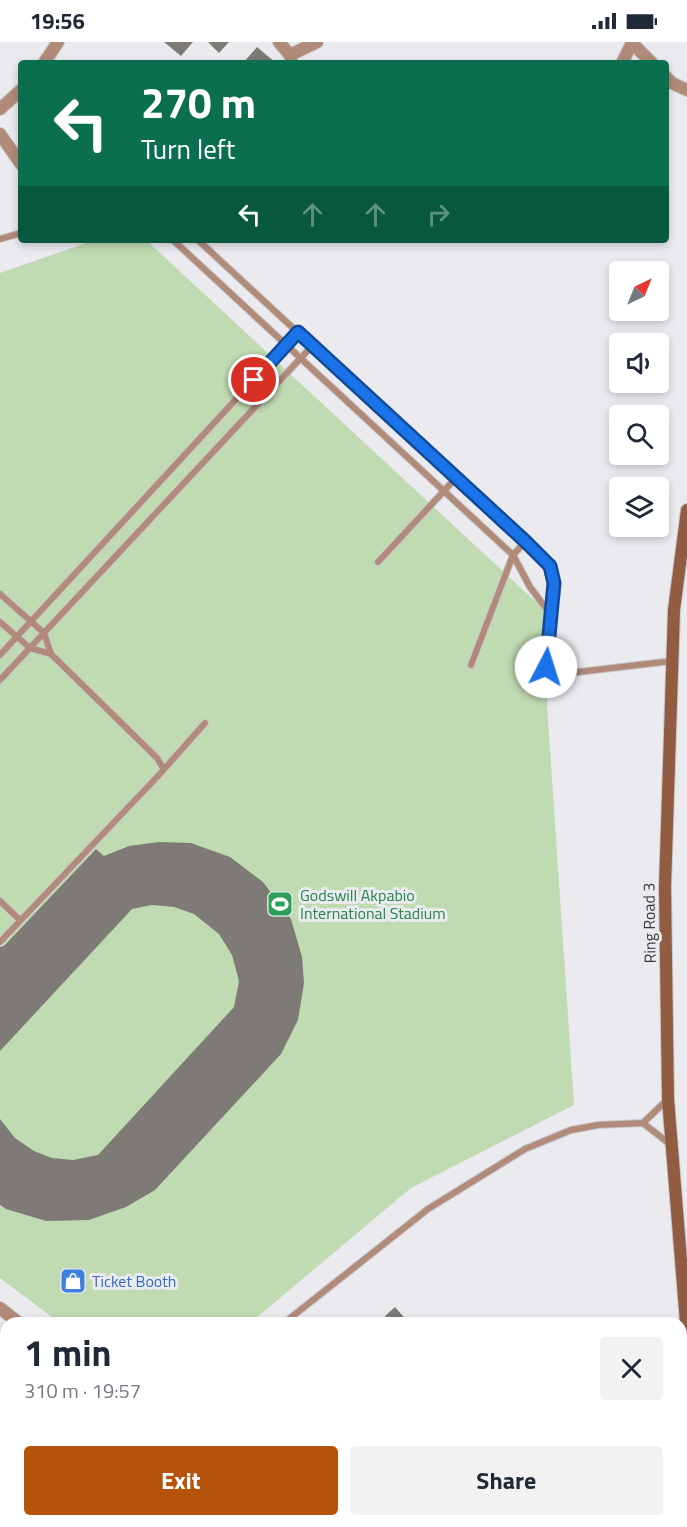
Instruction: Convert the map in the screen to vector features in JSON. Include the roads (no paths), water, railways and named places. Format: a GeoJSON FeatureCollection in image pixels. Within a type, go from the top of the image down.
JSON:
{"type":"FeatureCollection","features":[{"type":"Feature","properties":{"kind":"main road","name":"Ring Road 3"},"geometry":{"type":"LineString","coordinates":[[685,1317],[668,1099],[665,887],[674,610],[687,510]]}},
{"type":"Feature","properties":{"kind":"street"},"geometry":{"type":"LineString","coordinates":[[46,60],[58,42]]}},
{"type":"Feature","properties":{"kind":"street"},"geometry":{"type":"LineString","coordinates":[[279,42],[291,59],[317,42]]}},
{"type":"Feature","properties":{"kind":"street"},"geometry":{"type":"LineString","coordinates":[[623,60],[631,42],[649,60]]}},
{"type":"Feature","properties":{"kind":"street"},"geometry":{"type":"LineString","coordinates":[[669,80],[687,90]]}},
{"type":"Feature","properties":{"kind":"street"},"geometry":{"type":"LineString","coordinates":[[0,109],[18,93]]}},
{"type":"Feature","properties":{"kind":"street"},"geometry":{"type":"LineString","coordinates":[[0,134],[18,160]]}},
{"type":"Feature","properties":{"kind":"lane"},"geometry":{"type":"LineString","coordinates":[[0,239],[18,234]]}},
{"type":"Feature","properties":{"kind":"lane"},"geometry":{"type":"LineString","coordinates":[[176,243],[513,555],[530,587],[551,615]]}},
{"type":"Feature","properties":{"kind":"lane"},"geometry":{"type":"LineString","coordinates":[[201,243],[550,566],[554,583],[546,667],[552,673],[561,674],[672,661]]}},
{"type":"Feature","properties":{"kind":"lane"},"geometry":{"type":"LineString","coordinates":[[0,655],[298,332]]}},
{"type":"Feature","properties":{"kind":"lane"},"geometry":{"type":"LineString","coordinates":[[0,680],[313,345]]}},
{"type":"Feature","properties":{"kind":"lane"},"geometry":{"type":"LineString","coordinates":[[378,562],[456,478]]}},
{"type":"Feature","properties":{"kind":"lane"},"geometry":{"type":"LineString","coordinates":[[471,665],[513,555],[526,542]]}},
{"type":"Feature","properties":{"kind":"lane"},"geometry":{"type":"LineString","coordinates":[[0,594],[44,633],[51,654],[157,758],[164,768]]}},
{"type":"Feature","properties":{"kind":"lane"},"geometry":{"type":"LineString","coordinates":[[0,622],[30,648],[51,654]]}},
{"type":"Feature","properties":{"kind":"lane"},"geometry":{"type":"LineString","coordinates":[[0,942],[150,785],[205,723]]}},
{"type":"Feature","properties":{"kind":"lane"},"geometry":{"type":"LineString","coordinates":[[0,901],[20,920]]}},
{"type":"Feature","properties":{"kind":"lane"},"geometry":{"type":"LineString","coordinates":[[0,929],[6,935]]}},
{"type":"Feature","properties":{"kind":"lane"},"geometry":{"type":"LineString","coordinates":[[643,1124],[668,1099]]}},
{"type":"Feature","properties":{"kind":"lane"},"geometry":{"type":"LineString","coordinates":[[292,1317],[428,1209],[525,1149],[570,1130],[598,1125],[643,1124],[671,1145]]}},
{"type":"Feature","properties":{"kind":"place","name":"Godswill Akpabio International Stadium"},"geometry":{"type":"Point","coordinates":[280,904]}},
{"type":"Feature","properties":{"kind":"place","name":"Ticket Booth"},"geometry":{"type":"Point","coordinates":[73,1281]}}]}
